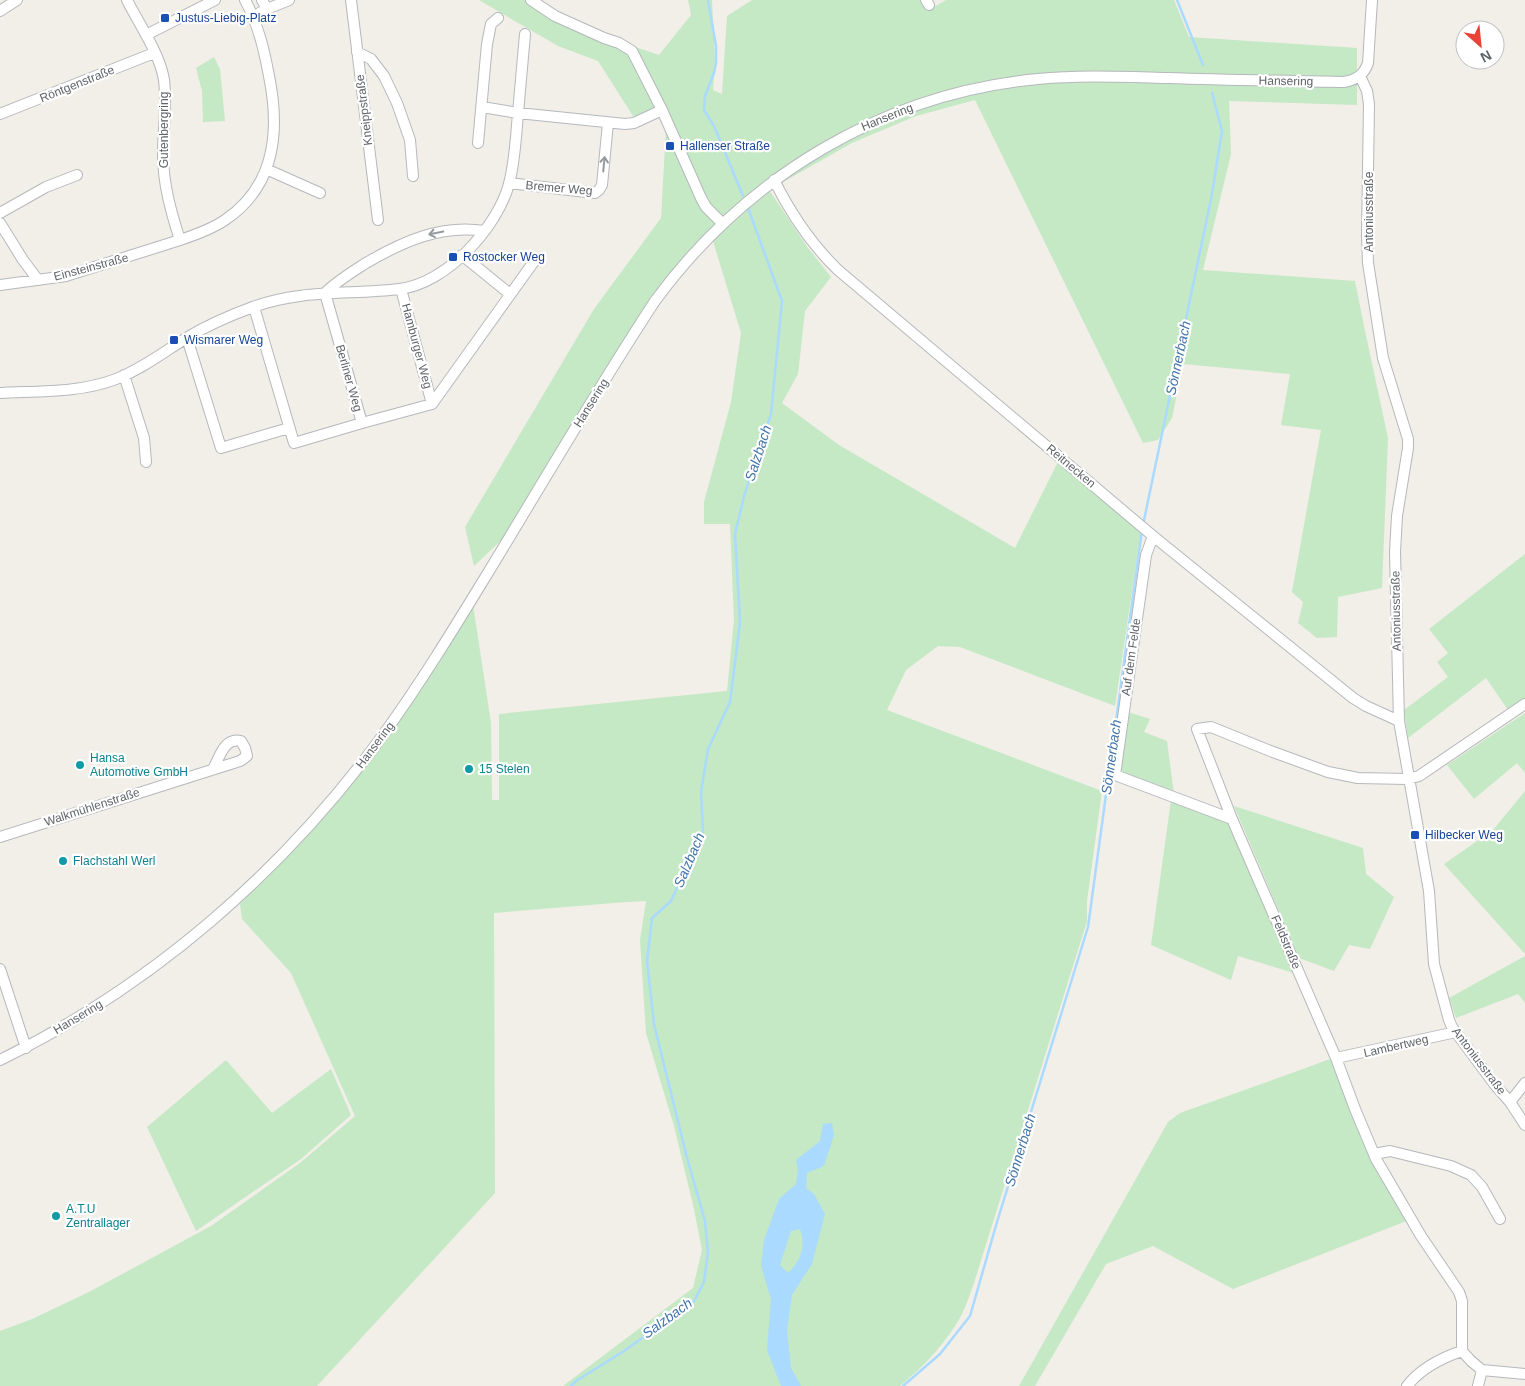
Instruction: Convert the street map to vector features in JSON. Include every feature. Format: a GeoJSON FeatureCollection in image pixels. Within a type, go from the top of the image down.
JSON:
{"type":"FeatureCollection","features":[{"type":"Feature","properties":{"kind":"street"},"geometry":{"type":"LineString","coordinates":[[0,11],[18,0]]}},
{"type":"Feature","properties":{"kind":"street","name":"Gutenbergring"},"geometry":{"type":"LineString","coordinates":[[127,0],[160,64],[164,80],[163,156],[165,184],[180,240]]}},
{"type":"Feature","properties":{"kind":"street"},"geometry":{"type":"LineString","coordinates":[[146,35],[215,0]]}},
{"type":"Feature","properties":{"kind":"street"},"geometry":{"type":"LineString","coordinates":[[180,240],[218,224],[238,210],[248,200],[266,169],[274,144],[275,129],[272,92],[265,53],[254,16],[244,0]]}},
{"type":"Feature","properties":{"kind":"street"},"geometry":{"type":"LineString","coordinates":[[254,16],[264,4],[289,0]]}},
{"type":"Feature","properties":{"kind":"street","name":"Kneippstraße"},"geometry":{"type":"LineString","coordinates":[[351,0],[378,220]]}},
{"type":"Feature","properties":{"kind":"street"},"geometry":{"type":"LineString","coordinates":[[532,0],[555,16],[619,43],[632,51],[662,110],[701,198],[706,207],[723,224]]}},
{"type":"Feature","properties":{"kind":"street"},"geometry":{"type":"LineString","coordinates":[[1360,76],[1366,68],[1369,58],[1372,0]]}},
{"type":"Feature","properties":{"kind":"street"},"geometry":{"type":"LineString","coordinates":[[478,142],[487,44],[491,24],[498,18]]}},
{"type":"Feature","properties":{"kind":"street"},"geometry":{"type":"LineString","coordinates":[[0,393],[95,385],[124,375],[200,330],[254,307],[297,296],[401,289],[418,285],[439,275],[462,255],[484,231],[501,206],[509,183],[525,34]]}},
{"type":"Feature","properties":{"kind":"street"},"geometry":{"type":"LineString","coordinates":[[357,52],[371,58],[384,76],[397,103],[410,140],[413,176]]}},
{"type":"Feature","properties":{"kind":"street","name":"Röntgenstraße"},"geometry":{"type":"LineString","coordinates":[[0,114],[154,53]]}},
{"type":"Feature","properties":{"kind":"street","name":"Hansering"},"geometry":{"type":"LineString","coordinates":[[0,1060],[26,1048],[114,995],[168,956],[246,889],[286,851],[323,810],[383,736],[431,665],[655,301],[680,269],[723,224],[774,180],[844,136],[874,122],[936,98],[1000,84],[1038,79],[1110,77],[1344,82],[1360,76]]}},
{"type":"Feature","properties":{"kind":"street","name":"Antoniusstraße"},"geometry":{"type":"LineString","coordinates":[[1360,76],[1367,91],[1369,104],[1368,263],[1383,358],[1408,439],[1397,516],[1395,552],[1399,721],[1429,891],[1434,964],[1449,1020],[1525,1125]]}},
{"type":"Feature","properties":{"kind":"street"},"geometry":{"type":"LineString","coordinates":[[482,107],[518,113],[634,124],[662,110]]}},
{"type":"Feature","properties":{"kind":"street","name":"Bremer Weg"},"geometry":{"type":"LineString","coordinates":[[509,183],[594,193],[599,190],[602,185],[608,123]]}},
{"type":"Feature","properties":{"kind":"street"},"geometry":{"type":"LineString","coordinates":[[266,169],[320,193]]}},
{"type":"Feature","properties":{"kind":"street"},"geometry":{"type":"LineString","coordinates":[[0,213],[46,187],[77,175]]}},
{"type":"Feature","properties":{"kind":"street","name":"Reitnecken"},"geometry":{"type":"LineString","coordinates":[[774,180],[782,197],[810,240],[838,270],[1146,530],[1353,698],[1399,721]]}},
{"type":"Feature","properties":{"kind":"street"},"geometry":{"type":"LineString","coordinates":[[0,223],[38,280]]}},
{"type":"Feature","properties":{"kind":"street"},"geometry":{"type":"LineString","coordinates":[[325,293],[360,268],[405,242],[433,233],[458,229],[484,231]]}},
{"type":"Feature","properties":{"kind":"street","name":"Einsteinstraße"},"geometry":{"type":"LineString","coordinates":[[0,285],[66,276],[180,240]]}},
{"type":"Feature","properties":{"kind":"street"},"geometry":{"type":"LineString","coordinates":[[462,255],[510,294]]}},
{"type":"Feature","properties":{"kind":"street"},"geometry":{"type":"LineString","coordinates":[[432,404],[535,260]]}},
{"type":"Feature","properties":{"kind":"street","name":"Hamburger Weg"},"geometry":{"type":"LineString","coordinates":[[401,289],[432,404]]}},
{"type":"Feature","properties":{"kind":"street","name":"Berliner Weg"},"geometry":{"type":"LineString","coordinates":[[325,293],[362,422],[432,404]]}},
{"type":"Feature","properties":{"kind":"street"},"geometry":{"type":"LineString","coordinates":[[254,307],[294,443],[362,422]]}},
{"type":"Feature","properties":{"kind":"street"},"geometry":{"type":"LineString","coordinates":[[187,338],[221,448],[289,428]]}},
{"type":"Feature","properties":{"kind":"street"},"geometry":{"type":"LineString","coordinates":[[124,375],[144,438],[146,462]]}},
{"type":"Feature","properties":{"kind":"street","name":"Auf dem Felde"},"geometry":{"type":"LineString","coordinates":[[1146,530],[1146,555],[1115,775],[1232,819]]}},
{"type":"Feature","properties":{"kind":"street"},"geometry":{"type":"LineString","coordinates":[[1408,779],[1419,776],[1525,704]]}},
{"type":"Feature","properties":{"kind":"street","name":"Feldstraße"},"geometry":{"type":"LineString","coordinates":[[1408,779],[1358,778],[1328,772],[1211,727],[1197,729],[1232,819],[1336,1058],[1374,1154],[1421,1236],[1459,1292],[1462,1301],[1462,1351]]}},
{"type":"Feature","properties":{"kind":"street","name":"Walkmühlenstraße"},"geometry":{"type":"LineString","coordinates":[[0,837],[213,769]]}},
{"type":"Feature","properties":{"kind":"street"},"geometry":{"type":"LineString","coordinates":[[0,970],[26,1048]]}},
{"type":"Feature","properties":{"kind":"street","name":"Lambertweg"},"geometry":{"type":"LineString","coordinates":[[1336,1058],[1456,1032]]}},
{"type":"Feature","properties":{"kind":"street"},"geometry":{"type":"LineString","coordinates":[[1510,1102],[1525,1083]]}},
{"type":"Feature","properties":{"kind":"street"},"geometry":{"type":"LineString","coordinates":[[1374,1154],[1390,1151],[1451,1166],[1471,1175],[1482,1187],[1500,1219]]}},
{"type":"Feature","properties":{"kind":"street"},"geometry":{"type":"LineString","coordinates":[[1407,1386],[1429,1365],[1462,1351],[1482,1370],[1525,1374]]}},
{"type":"Feature","properties":{"kind":"street"},"geometry":{"type":"LineString","coordinates":[[1478,1386],[1482,1370]]}},
{"type":"Feature","properties":{"kind":"green space"},"geometry":{"type":"Polygon","coordinates":[[[479,0],[524,0],[547,17],[659,55],[691,15],[688,0],[712,0],[715,60],[713,90],[722,94],[727,16],[752,0],[922,0],[927,11],[946,0],[1174,0],[1189,37],[1357,48],[1357,105],[1229,101],[1231,154],[1203,270],[1355,281],[1388,438],[1382,588],[1338,597],[1337,637],[1317,638],[1298,623],[1303,602],[1292,592],[1321,430],[1281,425],[1290,374],[1183,364],[1172,418],[1158,440],[1143,443],[975,100],[916,116],[852,143],[769,190],[808,248],[831,277],[805,311],[798,374],[782,403],[839,445],[1015,548],[1058,462],[1141,531],[1115,706],[960,647],[938,646],[906,670],[887,710],[1102,791],[1087,901],[1087,921],[974,1283],[963,1312],[949,1336],[934,1354],[900,1386],[563,1386],[693,1288],[702,1250],[674,1126],[646,1033],[640,940],[646,901],[626,902],[494,913],[495,1193],[317,1386],[0,1386],[0,1331],[32,1319],[89,1292],[211,1226],[300,1163],[355,1116],[291,973],[242,919],[240,904],[323,818],[387,737],[473,605],[491,723],[492,800],[499,800],[499,714],[727,691],[734,620],[730,524],[704,524],[704,502],[731,402],[741,333],[713,241],[675,281],[624,356],[531,512],[474,566],[465,527],[594,309],[661,218],[667,110],[633,116],[598,61],[558,46],[479,0]]]}},
{"type":"Feature","properties":{"kind":"green space"},"geometry":{"type":"Polygon","coordinates":[[[214,57],[220,69],[225,121],[203,122],[202,91],[196,68],[214,57]]]}},
{"type":"Feature","properties":{"kind":"green space"},"geometry":{"type":"Polygon","coordinates":[[[1525,554],[1525,700],[1508,710],[1486,678],[1408,738],[1404,710],[1448,677],[1437,662],[1448,653],[1429,629],[1525,554]]]}},
{"type":"Feature","properties":{"kind":"green space"},"geometry":{"type":"Polygon","coordinates":[[[1128,712],[1150,719],[1144,732],[1167,741],[1174,794],[1125,777],[1119,767],[1128,712]]]}},
{"type":"Feature","properties":{"kind":"green space"},"geometry":{"type":"Polygon","coordinates":[[[1525,713],[1525,773],[1517,763],[1474,799],[1447,765],[1525,713]]]}},
{"type":"Feature","properties":{"kind":"green space"},"geometry":{"type":"Polygon","coordinates":[[[1525,791],[1525,954],[1444,864],[1493,830],[1525,791]]]}},
{"type":"Feature","properties":{"kind":"green space"},"geometry":{"type":"Polygon","coordinates":[[[1171,800],[1225,819],[1233,828],[1297,974],[1238,956],[1231,980],[1151,945],[1171,800]]]}},
{"type":"Feature","properties":{"kind":"green space"},"geometry":{"type":"Polygon","coordinates":[[[1234,806],[1363,848],[1366,874],[1394,897],[1370,949],[1349,945],[1334,971],[1299,958],[1234,806]]]}},
{"type":"Feature","properties":{"kind":"green space"},"geometry":{"type":"Polygon","coordinates":[[[1525,956],[1525,1003],[1518,994],[1456,1018],[1449,998],[1525,956]]]}},
{"type":"Feature","properties":{"kind":"green space"},"geometry":{"type":"Polygon","coordinates":[[[1336,1059],[1409,1220],[1233,1289],[1153,1246],[1106,1264],[1035,1386],[1019,1386],[1168,1122],[1180,1113],[1327,1060],[1336,1059]]]}},
{"type":"Feature","properties":{"kind":"green space"},"geometry":{"type":"Polygon","coordinates":[[[226,1060],[272,1113],[331,1069],[351,1115],[301,1159],[196,1231],[147,1127],[226,1060]]]}},
{"type":"Feature","properties":{"kind":"water"},"geometry":{"type":"Polygon","coordinates":[[[832,1123],[834,1135],[824,1166],[807,1173],[806,1188],[814,1194],[825,1214],[812,1264],[792,1295],[787,1330],[791,1368],[801,1386],[781,1386],[767,1350],[771,1299],[761,1266],[764,1240],[779,1199],[796,1184],[798,1169],[796,1160],[820,1141],[823,1124],[832,1123]],[[800,1229],[791,1231],[780,1265],[788,1273],[801,1253],[802,1235],[800,1229]]]}},
{"type":"Feature","properties":{"kind":"waterway","name":"Salzbach"},"geometry":{"type":"LineString","coordinates":[[708,0],[716,46],[716,63],[705,96],[704,110],[714,126],[743,196]]}},
{"type":"Feature","properties":{"kind":"waterway","name":"Sönnerbach"},"geometry":{"type":"LineString","coordinates":[[1177,0],[1203,65]]}},
{"type":"Feature","properties":{"kind":"waterway","name":"Sönnerbach"},"geometry":{"type":"LineString","coordinates":[[1143,525],[1212,194],[1222,131],[1212,93]]}},
{"type":"Feature","properties":{"kind":"waterway","name":"Salzbach"},"geometry":{"type":"LineString","coordinates":[[571,1386],[694,1301],[704,1282],[708,1252],[705,1221],[686,1154],[654,1024],[647,961],[652,918],[671,901],[703,832],[701,792],[708,749],[730,702],[740,622],[735,534],[744,496],[771,414],[782,301],[748,208]]}},
{"type":"Feature","properties":{"kind":"waterway","name":"Sönnerbach"},"geometry":{"type":"LineString","coordinates":[[903,1386],[940,1354],[970,1316],[1088,927],[1142,530]]}},
{"type":"Feature","properties":{"kind":"place","name":"Justus-Liebig-Platz"},"geometry":{"type":"Point","coordinates":[165,18]}},
{"type":"Feature","properties":{"kind":"place","name":"Hallenser Straße"},"geometry":{"type":"Point","coordinates":[670,146]}},
{"type":"Feature","properties":{"kind":"place","name":"Rostocker Weg"},"geometry":{"type":"Point","coordinates":[453,257]}},
{"type":"Feature","properties":{"kind":"place","name":"Wismarer Weg"},"geometry":{"type":"Point","coordinates":[174,340]}},
{"type":"Feature","properties":{"kind":"place","name":"Hansa Automotive GmbH"},"geometry":{"type":"Point","coordinates":[80,765]}},
{"type":"Feature","properties":{"kind":"place","name":"15 Stelen"},"geometry":{"type":"Point","coordinates":[469,769]}},
{"type":"Feature","properties":{"kind":"place","name":"Hilbecker Weg"},"geometry":{"type":"Point","coordinates":[1415,835]}},
{"type":"Feature","properties":{"kind":"place","name":"Flachstahl Werl"},"geometry":{"type":"Point","coordinates":[63,861]}},
{"type":"Feature","properties":{"kind":"place","name":"A.T.U Zentrallager"},"geometry":{"type":"Point","coordinates":[56,1216]}}]}
